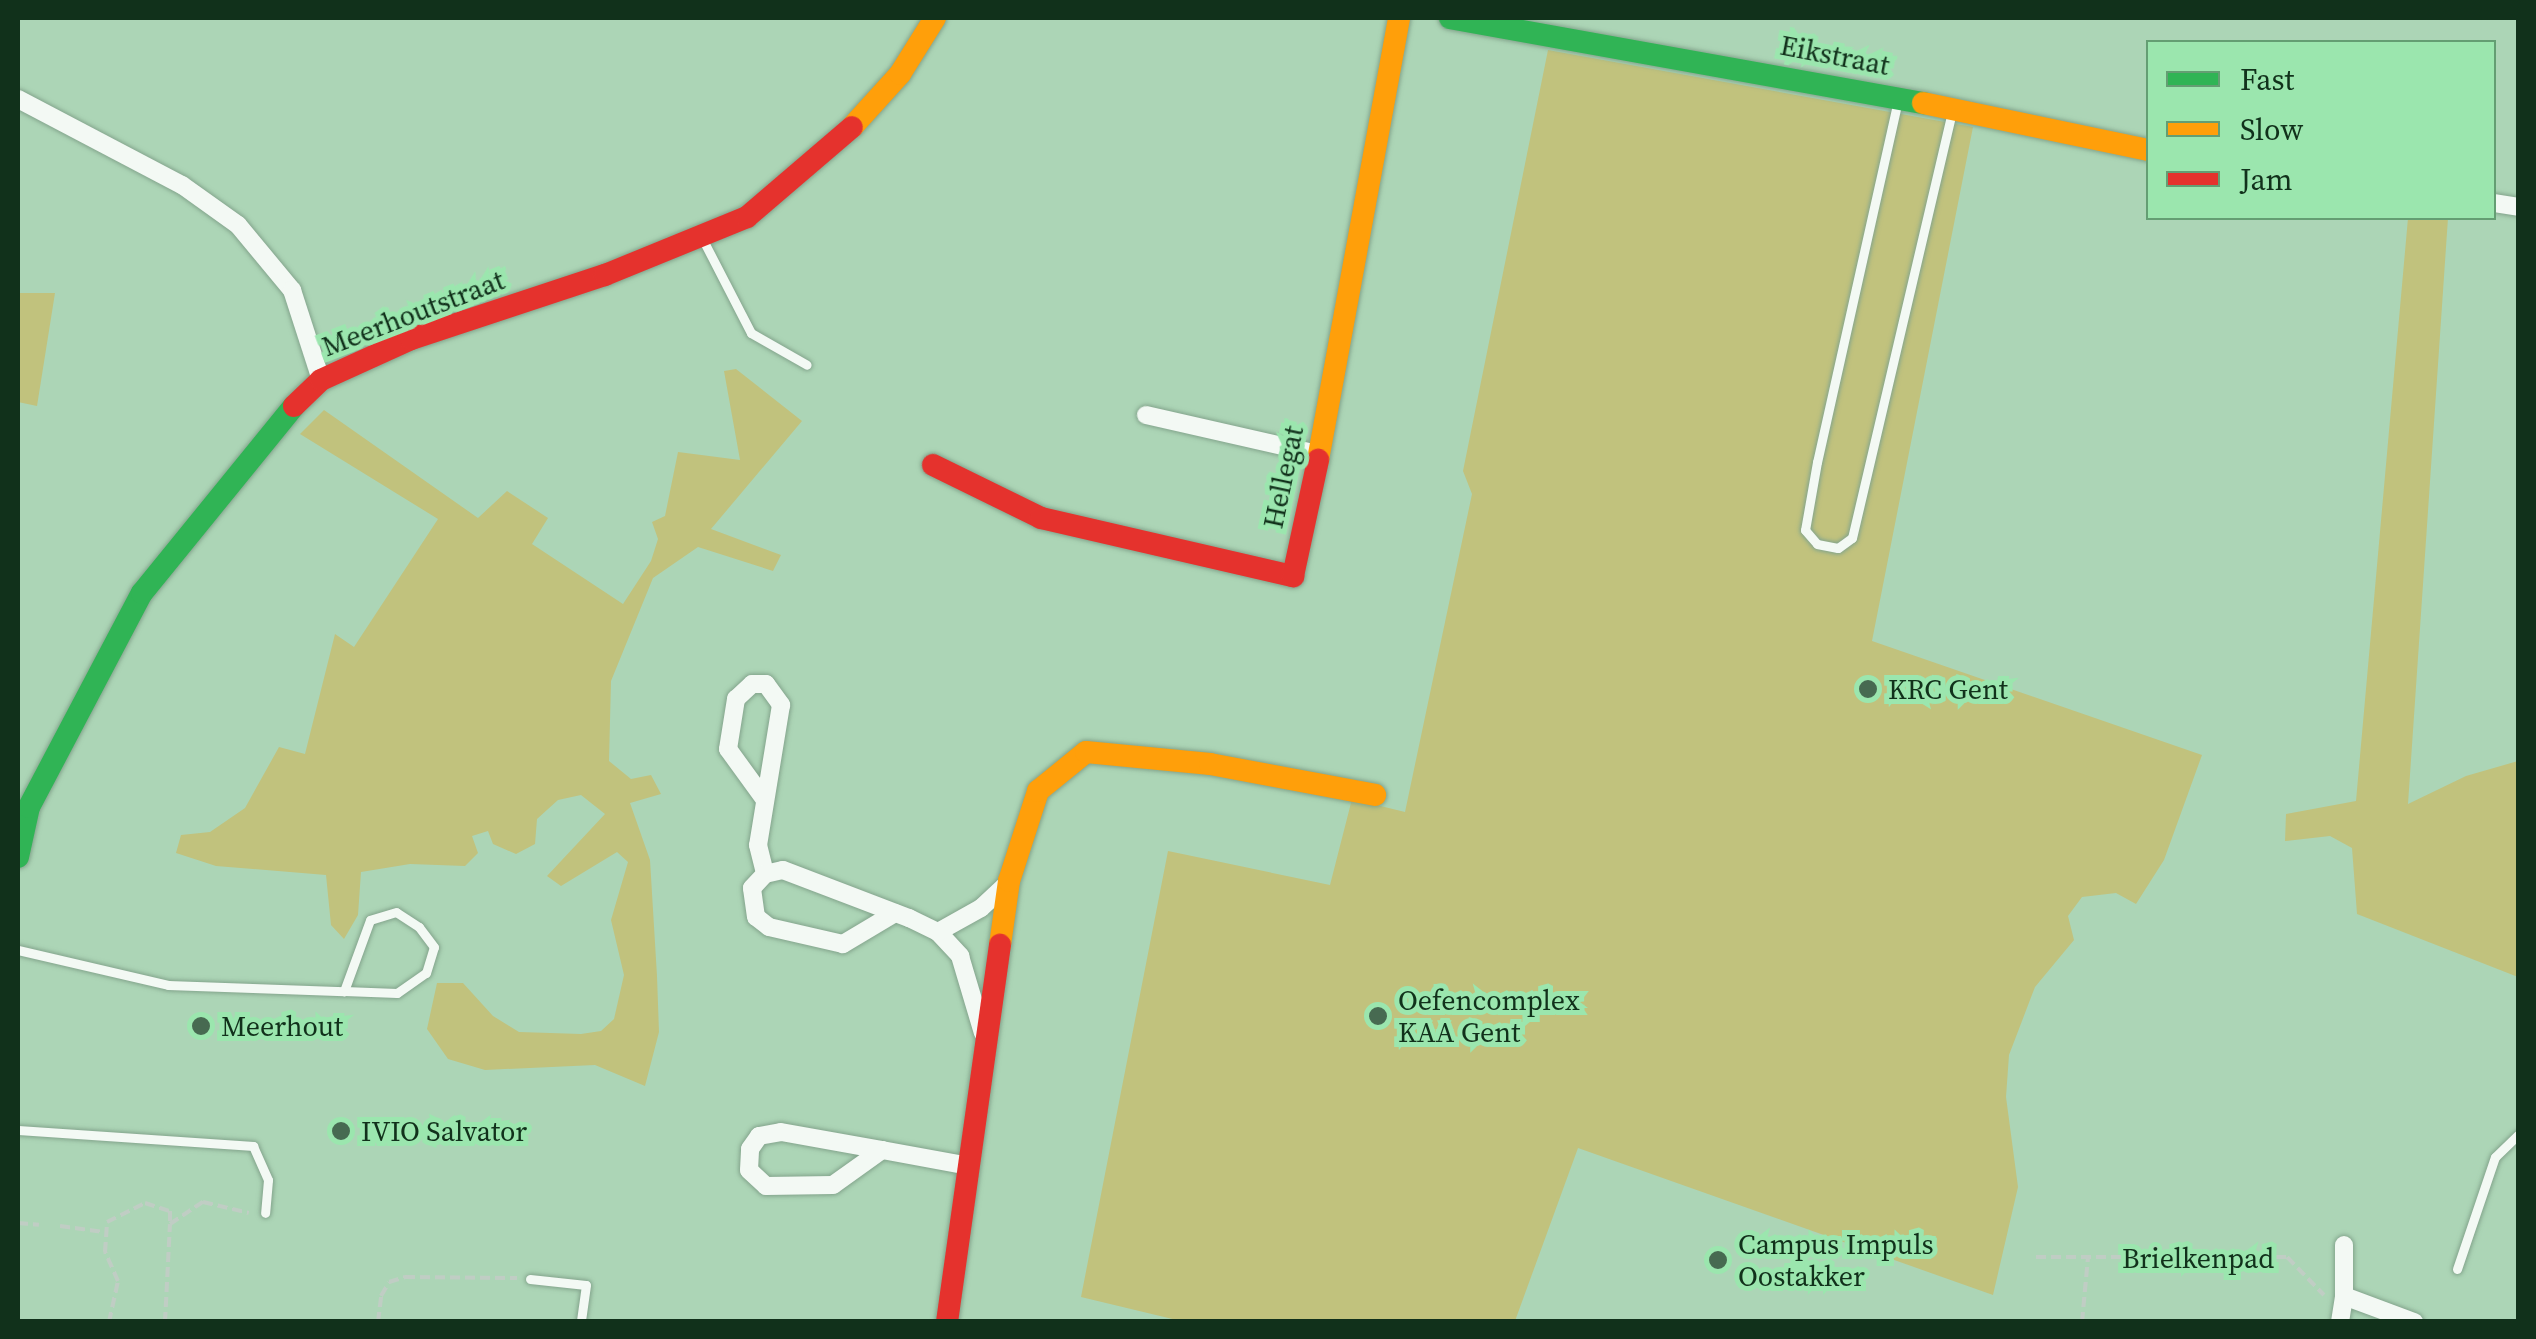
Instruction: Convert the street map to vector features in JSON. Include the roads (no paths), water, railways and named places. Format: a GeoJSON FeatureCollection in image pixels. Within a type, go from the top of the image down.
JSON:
{"type":"FeatureCollection","features":[{"type":"Feature","properties":{"kind":"street","name":"Meerhoutstraat"},"geometry":{"type":"LineString","coordinates":[[18,857],[29,807],[92,677],[142,594],[276,424],[321,380],[411,339],[605,275],[747,217],[848,130],[900,74],[935,18]]}},
{"type":"Feature","properties":{"kind":"street","name":"Hellegat"},"geometry":{"type":"LineString","coordinates":[[933,464],[1042,518],[1293,576],[1352,304],[1398,18]]}},
{"type":"Feature","properties":{"kind":"street","name":"Eikstraat"},"geometry":{"type":"LineString","coordinates":[[1450,18],[1898,98],[2146,150]]}},
{"type":"Feature","properties":{"kind":"street"},"geometry":{"type":"LineString","coordinates":[[18,99],[182,185],[238,226],[292,290],[321,380]]}},
{"type":"Feature","properties":{"kind":"street"},"geometry":{"type":"LineString","coordinates":[[1146,415],[1318,454]]}},
{"type":"Feature","properties":{"kind":"street"},"geometry":{"type":"LineString","coordinates":[[765,800],[728,749],[736,699],[752,684],[766,684],[781,705],[758,845],[766,874]]}},
{"type":"Feature","properties":{"kind":"street"},"geometry":{"type":"LineString","coordinates":[[948,1322],[1009,881],[1038,791],[1086,752],[1210,764],[1375,795]]}},
{"type":"Feature","properties":{"kind":"street"},"geometry":{"type":"LineString","coordinates":[[895,913],[843,944],[769,927],[752,905],[752,888],[766,874],[783,870],[895,913],[938,932],[960,956],[986,1042]]}},
{"type":"Feature","properties":{"kind":"street"},"geometry":{"type":"LineString","coordinates":[[938,932],[981,908],[1009,881]]}},
{"type":"Feature","properties":{"kind":"street"},"geometry":{"type":"LineString","coordinates":[[882,1150],[833,1185],[766,1186],[749,1170],[750,1149],[759,1136],[781,1132],[882,1150],[970,1166]]}},
{"type":"Feature","properties":{"kind":"street"},"geometry":{"type":"LineString","coordinates":[[2340,1322],[2344,1245]]}},
{"type":"Feature","properties":{"kind":"street"},"geometry":{"type":"LineString","coordinates":[[2344,1296],[2414,1322]]}},
{"type":"Feature","properties":{"kind":"lane"},"geometry":{"type":"LineString","coordinates":[[1898,98],[1817,462],[1805,530],[1817,544],[1838,548],[1852,538],[1953,109]]}},
{"type":"Feature","properties":{"kind":"lane"},"geometry":{"type":"LineString","coordinates":[[700,236],[751,333],[807,365]]}},
{"type":"Feature","properties":{"kind":"lane"},"geometry":{"type":"LineString","coordinates":[[18,950],[168,985],[344,991],[412,988],[426,973],[434,947],[419,926],[396,912],[370,920],[344,991]]}},
{"type":"Feature","properties":{"kind":"lane"},"geometry":{"type":"LineString","coordinates":[[18,1130],[253,1146],[268,1180],[265,1213]]}},
{"type":"Feature","properties":{"kind":"lane"},"geometry":{"type":"LineString","coordinates":[[2458,1269],[2495,1157],[2518,1135]]}},
{"type":"Feature","properties":{"kind":"lane"},"geometry":{"type":"LineString","coordinates":[[530,1279],[586,1285],[581,1322]]}},
{"type":"Feature","properties":{"kind":"place","name":"KRC Gent"},"geometry":{"type":"Point","coordinates":[1868,689]}},
{"type":"Feature","properties":{"kind":"place","name":"Oefencomplex KAA Gent"},"geometry":{"type":"Point","coordinates":[1378,1016]}},
{"type":"Feature","properties":{"kind":"place","name":"Meerhout"},"geometry":{"type":"Point","coordinates":[201,1026]}},
{"type":"Feature","properties":{"kind":"place","name":"IVIO Salvator"},"geometry":{"type":"Point","coordinates":[341,1131]}},
{"type":"Feature","properties":{"kind":"place","name":"Campus Impuls Oostakker"},"geometry":{"type":"Point","coordinates":[1718,1260]}}]}
